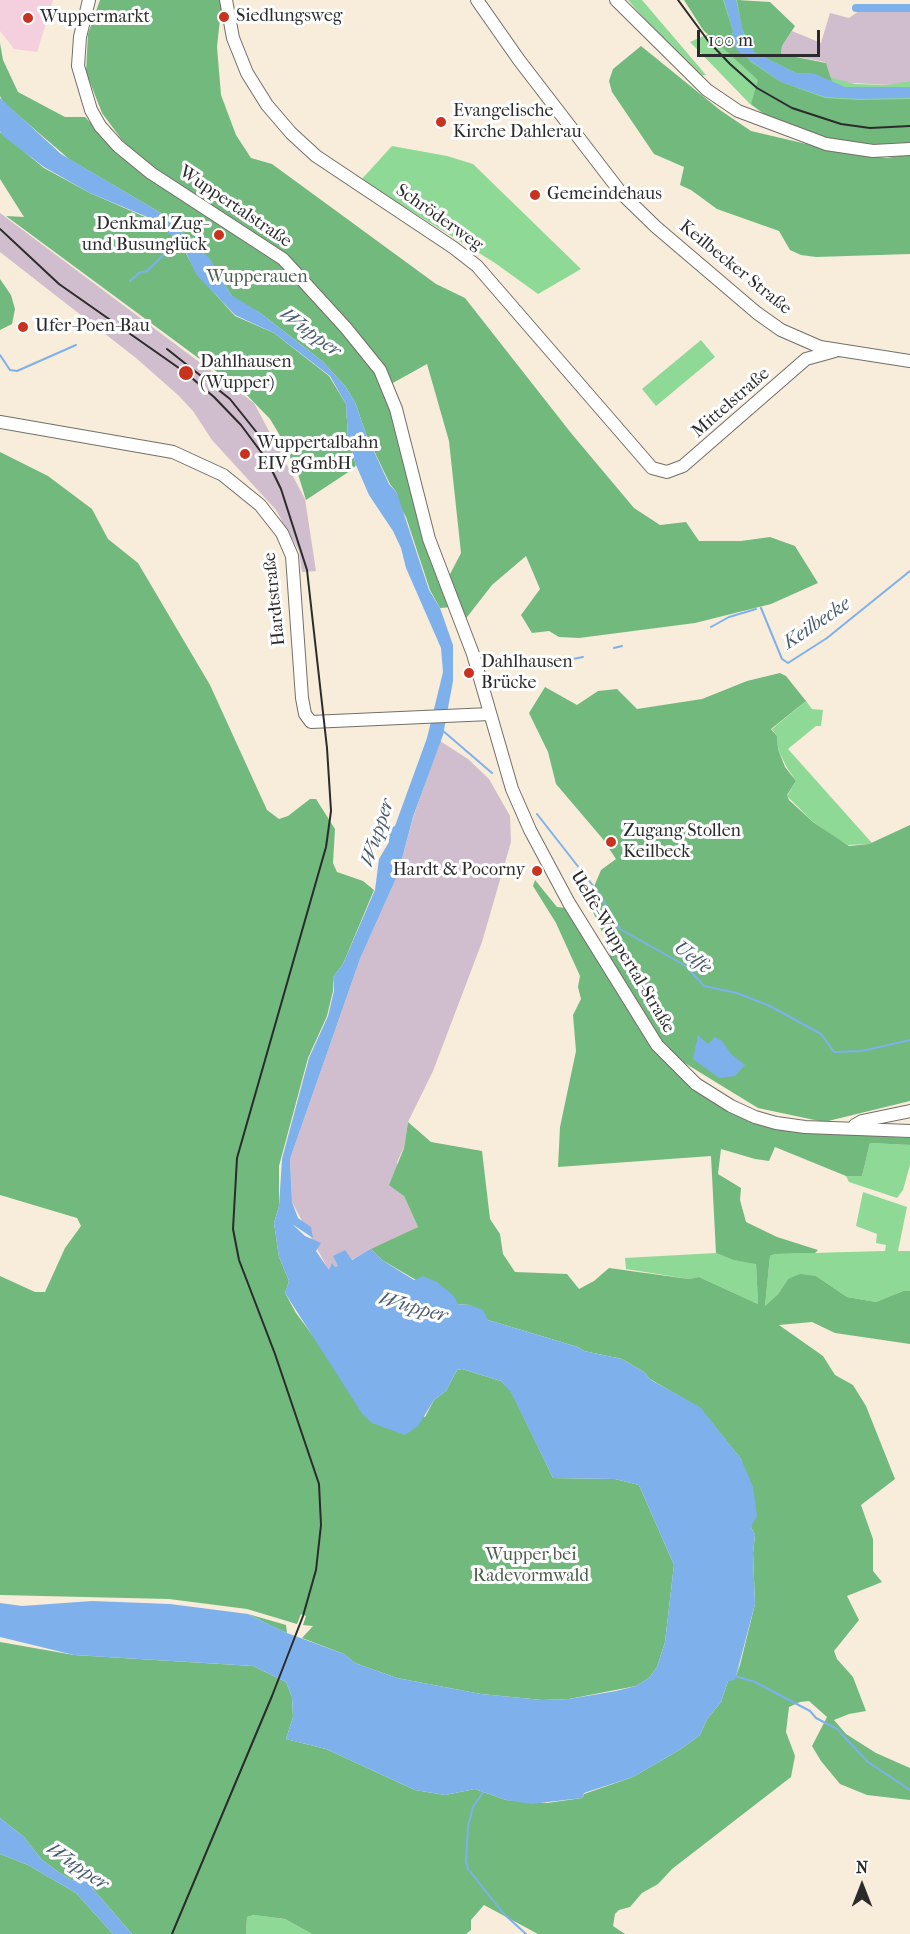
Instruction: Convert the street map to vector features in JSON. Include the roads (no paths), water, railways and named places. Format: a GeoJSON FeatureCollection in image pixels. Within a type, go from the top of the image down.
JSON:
{"type":"FeatureCollection","features":[{"type":"Feature","properties":{"kind":"main road","name":"Wuppertalstraße"},"geometry":{"type":"LineString","coordinates":[[89,0],[80,37],[78,66],[91,110],[100,126],[118,146],[151,173],[283,260],[346,328],[380,370],[396,410],[429,539],[473,654],[490,714]]}},
{"type":"Feature","properties":{"kind":"main road","name":"Schröderweg"},"geometry":{"type":"LineString","coordinates":[[226,0],[233,38],[247,73],[267,105],[291,133],[316,156],[454,248],[477,266],[648,465]]}},
{"type":"Feature","properties":{"kind":"main road","name":"Keilbecker Straße"},"geometry":{"type":"LineString","coordinates":[[477,0],[568,125],[633,206],[763,317],[794,336],[835,351],[910,360]]}},
{"type":"Feature","properties":{"kind":"main road"},"geometry":{"type":"LineString","coordinates":[[616,0],[707,90],[738,111],[794,134],[836,146],[873,151],[910,149]]}},
{"type":"Feature","properties":{"kind":"main road","name":"Keilbecker Straße"},"geometry":{"type":"LineString","coordinates":[[794,336],[800,350],[801,364]]}},
{"type":"Feature","properties":{"kind":"main road","name":"Mittelstraße"},"geometry":{"type":"LineString","coordinates":[[648,465],[664,472],[683,466],[801,364],[813,356],[835,351]]}},
{"type":"Feature","properties":{"kind":"main road","name":"Hardtstraße"},"geometry":{"type":"LineString","coordinates":[[0,422],[165,450],[198,462],[233,482],[267,513],[289,547],[293,564],[302,698],[307,718],[318,724],[490,714]]}},
{"type":"Feature","properties":{"kind":"main road","name":"Uelfe-Wuppertal-Straße"},"geometry":{"type":"LineString","coordinates":[[490,714],[512,789],[530,830],[569,903],[615,980],[645,1029],[668,1059],[714,1096],[756,1117],[776,1123],[855,1129],[855,1125],[862,1121],[910,1112]]}},
{"type":"Feature","properties":{"kind":"main road"},"geometry":{"type":"LineString","coordinates":[[855,1129],[910,1131]]}},
{"type":"Feature","properties":{"kind":"water"},"geometry":{"type":"Polygon","coordinates":[[[724,0],[736,0],[744,36],[754,52],[796,73],[815,74],[845,87],[910,87],[910,98],[825,97],[781,82],[741,54],[731,42],[733,31],[724,0]]]}},
{"type":"Feature","properties":{"kind":"water","name":"Wupper"},"geometry":{"type":"Polygon","coordinates":[[[0,98],[61,154],[166,216],[210,259],[231,295],[259,312],[322,361],[345,386],[355,402],[366,434],[389,484],[397,493],[429,590],[440,608],[453,645],[453,681],[443,735],[413,817],[398,874],[360,959],[290,1159],[292,1202],[298,1218],[311,1227],[313,1238],[292,1224],[305,1236],[321,1243],[316,1251],[329,1270],[332,1263],[335,1267],[338,1266],[333,1256],[345,1250],[352,1260],[371,1249],[382,1260],[414,1280],[423,1276],[437,1282],[455,1297],[457,1304],[470,1305],[483,1310],[488,1320],[578,1347],[584,1351],[622,1359],[644,1372],[651,1380],[700,1407],[741,1459],[753,1487],[757,1516],[751,1527],[755,1535],[753,1553],[755,1604],[735,1680],[728,1681],[721,1702],[707,1719],[700,1735],[633,1777],[584,1793],[582,1798],[531,1804],[506,1800],[475,1789],[445,1795],[415,1790],[326,1749],[286,1739],[293,1717],[292,1697],[286,1682],[253,1666],[74,1655],[0,1637],[0,1603],[22,1606],[92,1601],[170,1604],[248,1614],[287,1633],[344,1654],[355,1663],[397,1678],[481,1694],[542,1700],[569,1699],[636,1686],[649,1678],[657,1667],[665,1642],[674,1565],[639,1485],[615,1479],[553,1478],[511,1392],[501,1381],[462,1369],[457,1370],[446,1391],[434,1400],[418,1426],[405,1435],[372,1423],[363,1415],[285,1293],[289,1281],[279,1257],[274,1223],[279,1206],[282,1159],[309,1058],[328,1016],[334,991],[333,977],[343,964],[375,890],[379,859],[389,842],[387,829],[395,826],[427,738],[443,672],[441,648],[406,568],[401,548],[393,531],[369,495],[356,465],[348,438],[346,404],[330,376],[274,333],[235,315],[196,274],[183,246],[152,219],[90,193],[44,167],[3,136],[0,131],[0,98]]]}},
{"type":"Feature","properties":{"kind":"water"},"geometry":{"type":"Polygon","coordinates":[[[698,1035],[708,1044],[715,1037],[722,1041],[731,1054],[745,1065],[735,1076],[719,1078],[693,1059],[698,1035]]]}},
{"type":"Feature","properties":{"kind":"water"},"geometry":{"type":"Polygon","coordinates":[[[0,1818],[24,1837],[41,1859],[57,1871],[71,1880],[87,1882],[132,1934],[113,1934],[76,1893],[28,1865],[0,1854],[0,1818]]]}},
{"type":"Feature","properties":{"kind":"waterway"},"geometry":{"type":"LineString","coordinates":[[856,8],[910,8]]}},
{"type":"Feature","properties":{"kind":"waterway"},"geometry":{"type":"LineString","coordinates":[[130,281],[139,273],[147,271],[180,239]]}},
{"type":"Feature","properties":{"kind":"waterway"},"geometry":{"type":"LineString","coordinates":[[0,355],[10,370],[17,371],[76,345]]}},
{"type":"Feature","properties":{"kind":"waterway","name":"Keilbecke"},"geometry":{"type":"LineString","coordinates":[[761,608],[782,659],[788,663],[827,638],[910,571]]}},
{"type":"Feature","properties":{"kind":"waterway","name":"Keilbecke"},"geometry":{"type":"LineString","coordinates":[[711,627],[729,617],[756,609]]}},
{"type":"Feature","properties":{"kind":"waterway","name":"Keilbecke"},"geometry":{"type":"LineString","coordinates":[[614,648],[622,646]]}},
{"type":"Feature","properties":{"kind":"waterway","name":"Keilbecke"},"geometry":{"type":"LineString","coordinates":[[557,662],[583,657]]}},
{"type":"Feature","properties":{"kind":"waterway","name":"Uelfe"},"geometry":{"type":"LineString","coordinates":[[442,730],[492,773]]}},
{"type":"Feature","properties":{"kind":"waterway","name":"Uelfe"},"geometry":{"type":"LineString","coordinates":[[537,814],[598,892],[620,929],[686,966],[704,986],[737,993],[770,1006],[821,1034],[834,1052],[862,1051],[910,1040]]}},
{"type":"Feature","properties":{"kind":"waterway"},"geometry":{"type":"LineString","coordinates":[[735,1676],[755,1682],[810,1711],[816,1718],[837,1729],[868,1762],[910,1790]]}},
{"type":"Feature","properties":{"kind":"waterway"},"geometry":{"type":"LineString","coordinates":[[484,1791],[473,1807],[468,1827],[466,1861],[468,1869],[504,1914],[526,1934]]}},
{"type":"Feature","properties":{"kind":"railway"},"geometry":{"type":"LineString","coordinates":[[678,0],[709,42],[730,64],[757,88],[792,108],[841,124],[870,128],[910,126]]}},
{"type":"Feature","properties":{"kind":"railway"},"geometry":{"type":"LineString","coordinates":[[0,229],[59,284],[186,373],[214,397],[241,425],[267,460],[281,489],[307,570],[327,748],[331,811],[326,847],[237,1158],[233,1229],[239,1260],[275,1354],[319,1484],[321,1525],[316,1570],[303,1616],[272,1696],[172,1934]]}},
{"type":"Feature","properties":{"kind":"railway"},"geometry":{"type":"LineString","coordinates":[[167,349],[230,399],[266,444]]}},
{"type":"Feature","properties":{"kind":"place","name":"Siedlungsweg"},"geometry":{"type":"Point","coordinates":[224,17]}},
{"type":"Feature","properties":{"kind":"place","name":"Wuppermarkt"},"geometry":{"type":"Point","coordinates":[28,18]}},
{"type":"Feature","properties":{"kind":"place","name":"Evangelische Kirche Dahlerau"},"geometry":{"type":"Point","coordinates":[441,122]}},
{"type":"Feature","properties":{"kind":"place","name":"Gemeindehaus"},"geometry":{"type":"Point","coordinates":[535,195]}},
{"type":"Feature","properties":{"kind":"place","name":"Denkmal Zug- und Busunglück"},"geometry":{"type":"Point","coordinates":[219,235]}},
{"type":"Feature","properties":{"kind":"place","name":"Ufer-Poen-Bau"},"geometry":{"type":"Point","coordinates":[23,327]}},
{"type":"Feature","properties":{"kind":"place","name":"Dahlhausen (Wupper)"},"geometry":{"type":"Point","coordinates":[186,373]}},
{"type":"Feature","properties":{"kind":"place","name":"Wuppertalbahn EIV gGmbH"},"geometry":{"type":"Point","coordinates":[245,454]}},
{"type":"Feature","properties":{"kind":"place","name":"Dahlhausen Brücke"},"geometry":{"type":"Point","coordinates":[469,673]}},
{"type":"Feature","properties":{"kind":"place","name":"Zugang Stollen Keilbeck"},"geometry":{"type":"Point","coordinates":[611,842]}},
{"type":"Feature","properties":{"kind":"place","name":"Hardt & Pocorny"},"geometry":{"type":"Point","coordinates":[537,871]}},
{"type":"Feature","properties":{"kind":"park label","name":"Wupperauen"},"geometry":{"type":"Point","coordinates":[257,278]}},
{"type":"Feature","properties":{"kind":"park label","name":"Wupper bei Radevormwald"},"geometry":{"type":"Point","coordinates":[531,1566]}}]}
